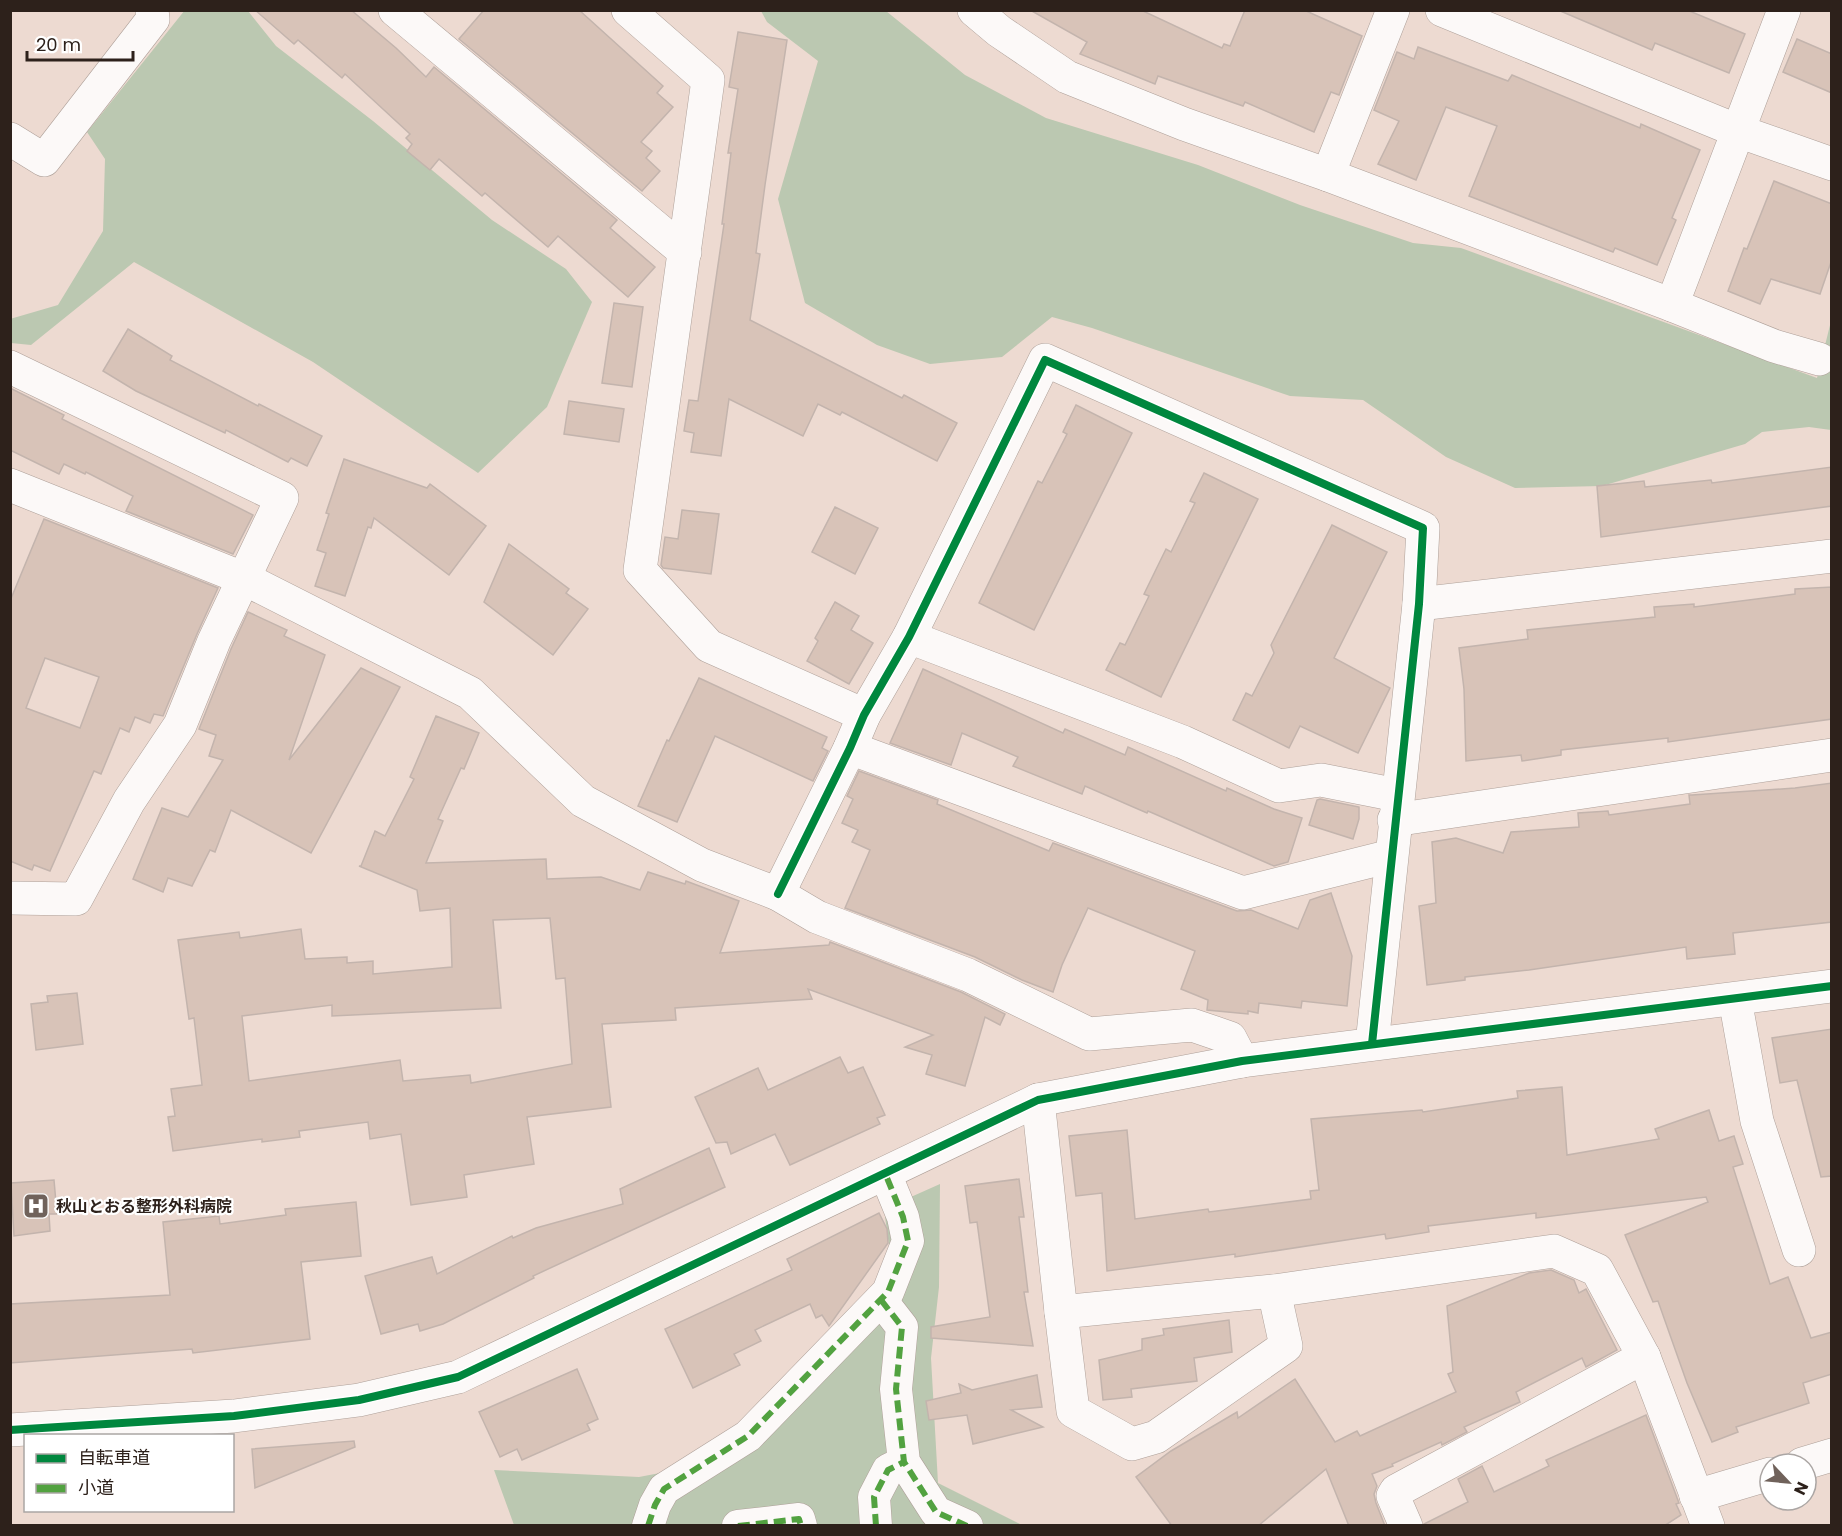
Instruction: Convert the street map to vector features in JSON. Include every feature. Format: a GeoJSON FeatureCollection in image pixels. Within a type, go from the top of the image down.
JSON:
{"type":"FeatureCollection","features":[{"type":"Feature","properties":{"kind":"street"},"geometry":{"type":"LineString","coordinates":[[10,139],[44,160],[153,19],[152,10]]}},
{"type":"Feature","properties":{"kind":"street"},"geometry":{"type":"LineString","coordinates":[[395,10],[685,252]]}},
{"type":"Feature","properties":{"kind":"street"},"geometry":{"type":"LineString","coordinates":[[628,10],[708,80],[640,570],[709,646],[864,715]]}},
{"type":"Feature","properties":{"kind":"street"},"geometry":{"type":"LineString","coordinates":[[974,10],[999,31],[1067,76],[1184,124],[1328,175],[1774,346],[1819,359]]}},
{"type":"Feature","properties":{"kind":"street"},"geometry":{"type":"LineString","coordinates":[[1328,175],[1393,10]]}},
{"type":"Feature","properties":{"kind":"street"},"geometry":{"type":"LineString","coordinates":[[1442,10],[1738,131],[1832,164]]}},
{"type":"Feature","properties":{"kind":"street"},"geometry":{"type":"LineString","coordinates":[[1672,305],[1784,10]]}},
{"type":"Feature","properties":{"kind":"street"},"geometry":{"type":"LineString","coordinates":[[778,894],[864,715],[909,637],[1045,360],[1423,528],[1419,604],[1372,1044]]}},
{"type":"Feature","properties":{"kind":"street"},"geometry":{"type":"LineString","coordinates":[[10,367],[282,498],[214,641],[180,725],[129,801],[76,899],[10,898]]}},
{"type":"Feature","properties":{"kind":"street"},"geometry":{"type":"LineString","coordinates":[[11,486],[245,579],[470,693],[583,801],[702,865],[778,894],[817,917],[968,975],[1089,1034],[1192,1025],[1230,1038],[1242,1061]]}},
{"type":"Feature","properties":{"kind":"street"},"geometry":{"type":"LineString","coordinates":[[1419,604],[1832,556]]}},
{"type":"Feature","properties":{"kind":"street"},"geometry":{"type":"LineString","coordinates":[[909,637],[1183,742],[1279,786],[1321,780],[1396,808],[1832,755]]}},
{"type":"Feature","properties":{"kind":"street"},"geometry":{"type":"LineString","coordinates":[[850,748],[1243,893],[1391,856]]}},
{"type":"Feature","properties":{"kind":"street"},"geometry":{"type":"LineString","coordinates":[[10,1430],[234,1416],[359,1400],[458,1377],[1038,1100],[1242,1061],[1832,986]]}},
{"type":"Feature","properties":{"kind":"street"},"geometry":{"type":"LineString","coordinates":[[1735,999],[1757,1121],[1799,1250]]}},
{"type":"Feature","properties":{"kind":"street"},"geometry":{"type":"LineString","coordinates":[[1038,1100],[1073,1411],[1132,1443],[1156,1437],[1286,1346],[1274,1291]]}},
{"type":"Feature","properties":{"kind":"street"},"geometry":{"type":"LineString","coordinates":[[648,1525],[664,1489],[748,1436],[888,1292],[908,1240],[903,1217],[885,1173]]}},
{"type":"Feature","properties":{"kind":"street"},"geometry":{"type":"LineString","coordinates":[[1061,1312],[1274,1291],[1554,1251],[1597,1270],[1644,1357],[1702,1511],[1758,1481]]}},
{"type":"Feature","properties":{"kind":"street"},"geometry":{"type":"LineString","coordinates":[[881,1300],[902,1327],[896,1389],[904,1462],[936,1512],[967,1526]]}},
{"type":"Feature","properties":{"kind":"street"},"geometry":{"type":"LineString","coordinates":[[1406,1526],[1394,1496],[1396,1491],[1644,1357]]}},
{"type":"Feature","properties":{"kind":"street"},"geometry":{"type":"LineString","coordinates":[[876,1526],[874,1497],[888,1470],[904,1462]]}},
{"type":"Feature","properties":{"kind":"street"},"geometry":{"type":"LineString","coordinates":[[738,1526],[799,1519],[801,1526]]}},
{"type":"Feature","properties":{"kind":"green space"},"geometry":{"type":"Polygon","coordinates":[[[185,10],[248,11],[276,46],[373,121],[492,220],[566,269],[592,302],[547,407],[478,473],[313,362],[134,262],[31,345],[11,343],[10,319],[58,305],[103,231],[105,159],[87,132],[185,10]]]}},
{"type":"Feature","properties":{"kind":"green space"},"geometry":{"type":"Polygon","coordinates":[[[761,11],[886,11],[965,75],[1046,118],[1198,165],[1300,205],[1413,243],[1461,248],[1817,378],[1831,321],[1831,430],[1809,427],[1762,432],[1745,444],[1602,486],[1515,488],[1446,457],[1363,400],[1290,396],[1092,328],[1052,317],[1002,357],[930,364],[877,345],[805,303],[778,199],[818,61],[767,22],[761,11]]]}},
{"type":"Feature","properties":{"kind":"green space"},"geometry":{"type":"Polygon","coordinates":[[[940,1184],[939,1287],[931,1358],[938,1483],[1022,1525],[514,1525],[494,1470],[639,1477],[707,1464],[892,1268],[884,1209],[940,1184]]]}},
{"type":"Feature","properties":{"kind":"building"},"geometry":{"type":"Polygon","coordinates":[[[255,10],[351,10],[426,77],[434,67],[617,220],[610,228],[655,267],[628,297],[558,236],[548,247],[485,193],[482,196],[439,159],[430,170],[407,151],[412,144],[406,138],[410,134],[345,74],[342,78],[298,40],[294,44],[255,10]]]}},
{"type":"Feature","properties":{"kind":"building"},"geometry":{"type":"Polygon","coordinates":[[[484,10],[579,10],[663,86],[657,93],[673,107],[641,142],[652,151],[646,158],[660,171],[642,191],[459,39],[484,10]]]}},
{"type":"Feature","properties":{"kind":"building"},"geometry":{"type":"Polygon","coordinates":[[[1030,10],[1141,10],[1222,48],[1224,44],[1230,46],[1245,10],[1304,10],[1362,36],[1339,95],[1331,92],[1314,132],[1245,102],[1243,106],[1158,76],[1155,84],[1080,54],[1087,42],[1030,10]]]}},
{"type":"Feature","properties":{"kind":"building"},"geometry":{"type":"Polygon","coordinates":[[[1558,10],[1687,10],[1745,34],[1729,73],[1655,43],[1652,50],[1558,10]]]}},
{"type":"Feature","properties":{"kind":"building"},"geometry":{"type":"Polygon","coordinates":[[[738,32],[787,40],[756,253],[760,254],[750,320],[902,398],[904,395],[957,423],[937,461],[842,412],[840,415],[818,404],[803,436],[729,399],[721,456],[691,452],[694,433],[684,431],[689,400],[698,401],[724,224],[722,224],[731,153],[728,153],[738,89],[729,87],[738,32]]]}},
{"type":"Feature","properties":{"kind":"building"},"geometry":{"type":"Polygon","coordinates":[[[1797,39],[1832,54],[1832,93],[1783,72],[1797,39]]]}},
{"type":"Feature","properties":{"kind":"building"},"geometry":{"type":"Polygon","coordinates":[[[1418,47],[1508,81],[1512,75],[1640,128],[1641,124],[1700,150],[1672,218],[1676,220],[1657,265],[1615,248],[1613,252],[1469,196],[1497,126],[1446,107],[1416,180],[1378,164],[1399,121],[1374,110],[1397,52],[1414,59],[1418,47]]]}},
{"type":"Feature","properties":{"kind":"building"},"geometry":{"type":"Polygon","coordinates":[[[1774,181],[1832,204],[1832,259],[1820,294],[1771,279],[1760,304],[1728,291],[1744,248],[1747,249],[1774,181]]]}},
{"type":"Feature","properties":{"kind":"building"},"geometry":{"type":"Polygon","coordinates":[[[614,303],[643,307],[632,387],[602,383],[614,303]]]}},
{"type":"Feature","properties":{"kind":"building"},"geometry":{"type":"Polygon","coordinates":[[[128,329],[172,356],[170,360],[322,436],[307,466],[291,458],[288,462],[226,430],[225,433],[136,391],[103,371],[128,329]]]}},
{"type":"Feature","properties":{"kind":"building"},"geometry":{"type":"Polygon","coordinates":[[[10,388],[64,415],[62,419],[253,515],[233,554],[126,511],[133,496],[86,472],[85,474],[64,464],[59,474],[10,450],[10,388]]]}},
{"type":"Feature","properties":{"kind":"building"},"geometry":{"type":"Polygon","coordinates":[[[569,401],[624,409],[619,442],[564,434],[569,401]]]}},
{"type":"Feature","properties":{"kind":"building"},"geometry":{"type":"Polygon","coordinates":[[[1076,405],[1132,433],[1034,630],[979,603],[1038,481],[1042,483],[1067,434],[1063,432],[1076,405]]]}},
{"type":"Feature","properties":{"kind":"building"},"geometry":{"type":"Polygon","coordinates":[[[344,459],[427,488],[430,484],[486,526],[449,575],[374,518],[371,528],[368,527],[345,596],[315,586],[326,553],[317,550],[329,514],[326,513],[344,459]]]}},
{"type":"Feature","properties":{"kind":"building"},"geometry":{"type":"Polygon","coordinates":[[[1832,467],[1832,506],[1601,537],[1597,486],[1644,481],[1645,487],[1711,480],[1712,483],[1832,467]]]}},
{"type":"Feature","properties":{"kind":"building"},"geometry":{"type":"Polygon","coordinates":[[[1204,473],[1258,499],[1161,697],[1106,670],[1120,643],[1125,645],[1149,596],[1144,594],[1166,549],[1171,552],[1195,503],[1190,501],[1204,473]]]}},
{"type":"Feature","properties":{"kind":"building"},"geometry":{"type":"Polygon","coordinates":[[[835,507],[878,528],[855,574],[812,552],[835,507]]]}},
{"type":"Feature","properties":{"kind":"building"},"geometry":{"type":"Polygon","coordinates":[[[682,510],[719,514],[711,574],[663,568],[661,565],[665,537],[678,539],[682,510]]]}},
{"type":"Feature","properties":{"kind":"building"},"geometry":{"type":"Polygon","coordinates":[[[44,519],[218,588],[163,716],[154,714],[150,723],[135,717],[129,732],[120,728],[101,774],[94,771],[50,871],[34,865],[32,870],[10,861],[10,601],[44,519]],[[45,658],[26,708],[80,728],[99,677],[45,658]]]}},
{"type":"Feature","properties":{"kind":"building"},"geometry":{"type":"Polygon","coordinates":[[[1332,525],[1387,552],[1334,658],[1390,688],[1358,753],[1300,726],[1289,748],[1233,720],[1246,693],[1252,696],[1274,653],[1271,645],[1332,525]]]}},
{"type":"Feature","properties":{"kind":"building"},"geometry":{"type":"Polygon","coordinates":[[[509,544],[569,589],[566,593],[588,609],[553,655],[484,602],[509,544]]]}},
{"type":"Feature","properties":{"kind":"building"},"geometry":{"type":"Polygon","coordinates":[[[1832,587],[1832,719],[1668,742],[1668,738],[1561,750],[1561,755],[1522,761],[1521,755],[1466,761],[1464,689],[1459,648],[1528,639],[1527,630],[1655,617],[1654,607],[1694,604],[1694,607],[1795,594],[1795,589],[1832,587]]]}},
{"type":"Feature","properties":{"kind":"building"},"geometry":{"type":"Polygon","coordinates":[[[835,602],[859,616],[851,630],[873,643],[849,684],[807,661],[818,641],[815,638],[835,602]]]}},
{"type":"Feature","properties":{"kind":"building"},"geometry":{"type":"Polygon","coordinates":[[[248,612],[287,630],[284,636],[325,655],[289,760],[361,668],[400,687],[311,853],[231,810],[215,852],[210,850],[192,886],[168,878],[163,892],[133,879],[162,808],[188,817],[223,760],[209,756],[216,735],[199,729],[248,612]]]}},
{"type":"Feature","properties":{"kind":"building"},"geometry":{"type":"Polygon","coordinates":[[[923,669],[1063,733],[1065,729],[1125,755],[1128,747],[1226,791],[1227,788],[1274,809],[1302,818],[1288,862],[1274,866],[1085,786],[1082,794],[1013,766],[1018,757],[962,733],[951,765],[890,743],[923,669]]]}},
{"type":"Feature","properties":{"kind":"building"},"geometry":{"type":"Polygon","coordinates":[[[699,678],[827,737],[822,748],[828,751],[813,781],[715,736],[677,822],[638,806],[667,740],[669,741],[699,678]]]}},
{"type":"Feature","properties":{"kind":"building"},"geometry":{"type":"Polygon","coordinates":[[[436,716],[479,733],[464,769],[461,768],[438,819],[443,821],[426,863],[546,859],[547,879],[601,877],[640,890],[648,872],[685,884],[686,881],[739,901],[720,953],[829,945],[830,942],[961,992],[1005,1014],[1000,1025],[985,1017],[965,1086],[926,1074],[932,1055],[905,1047],[933,1035],[808,989],[812,999],[675,1008],[676,1020],[602,1024],[611,1107],[527,1117],[534,1164],[464,1175],[467,1197],[411,1205],[401,1134],[370,1139],[368,1122],[299,1131],[300,1137],[262,1142],[262,1139],[173,1151],[168,1117],[175,1116],[171,1089],[202,1085],[194,1018],[189,1019],[178,940],[239,932],[240,938],[301,929],[305,959],[347,957],[347,963],[373,961],[373,974],[452,967],[450,908],[420,911],[417,890],[359,866],[361,866],[375,831],[385,836],[414,779],[410,777],[436,716]],[[550,918],[493,920],[501,1008],[332,1016],[332,1005],[242,1016],[249,1081],[400,1060],[403,1081],[470,1075],[471,1083],[572,1064],[565,978],[556,979],[550,918]]]}},
{"type":"Feature","properties":{"kind":"building"},"geometry":{"type":"Polygon","coordinates":[[[859,771],[938,800],[937,804],[1049,851],[1053,843],[1237,911],[1251,910],[1298,929],[1310,900],[1331,893],[1352,956],[1347,1006],[1302,1001],[1301,1008],[1259,1003],[1258,1013],[1248,1011],[1248,1014],[1207,1010],[1208,1000],[1181,989],[1195,951],[1088,908],[1062,965],[1053,992],[975,957],[845,908],[870,850],[852,842],[858,830],[842,823],[853,799],[847,796],[859,771]]]}},
{"type":"Feature","properties":{"kind":"building"},"geometry":{"type":"Polygon","coordinates":[[[1832,783],[1832,922],[1733,933],[1735,954],[1687,959],[1686,947],[1465,977],[1465,980],[1427,985],[1419,906],[1436,903],[1432,842],[1456,838],[1503,853],[1511,832],[1579,827],[1578,813],[1608,811],[1609,815],[1690,804],[1689,795],[1795,788],[1832,783]]]}},
{"type":"Feature","properties":{"kind":"building"},"geometry":{"type":"Polygon","coordinates":[[[1317,800],[1359,807],[1359,819],[1353,839],[1309,825],[1317,800]]]}},
{"type":"Feature","properties":{"kind":"building"},"geometry":{"type":"Polygon","coordinates":[[[77,993],[83,1044],[36,1050],[31,1004],[48,1002],[47,996],[77,993]]]}},
{"type":"Feature","properties":{"kind":"building"},"geometry":{"type":"Polygon","coordinates":[[[1832,1029],[1832,1176],[1821,1177],[1797,1080],[1780,1083],[1772,1038],[1832,1029]]]}},
{"type":"Feature","properties":{"kind":"building"},"geometry":{"type":"Polygon","coordinates":[[[840,1057],[848,1073],[863,1067],[885,1115],[877,1118],[880,1124],[790,1165],[775,1134],[731,1154],[727,1142],[716,1143],[695,1097],[758,1068],[768,1090],[840,1057]]]}},
{"type":"Feature","properties":{"kind":"building"},"geometry":{"type":"Polygon","coordinates":[[[1562,1087],[1567,1155],[1659,1139],[1655,1129],[1709,1110],[1719,1141],[1734,1136],[1743,1164],[1733,1167],[1770,1284],[1788,1277],[1811,1338],[1832,1332],[1832,1374],[1803,1383],[1809,1403],[1736,1427],[1738,1432],[1712,1442],[1687,1383],[1658,1301],[1653,1302],[1625,1235],[1708,1202],[1706,1197],[1536,1218],[1536,1213],[1428,1226],[1429,1232],[1386,1239],[1385,1234],[1235,1257],[1235,1254],[1107,1271],[1102,1193],[1076,1196],[1069,1136],[1127,1130],[1135,1219],[1208,1209],[1209,1212],[1311,1199],[1310,1191],[1319,1190],[1311,1119],[1422,1110],[1423,1112],[1518,1098],[1517,1091],[1562,1087]]]}},
{"type":"Feature","properties":{"kind":"building"},"geometry":{"type":"Polygon","coordinates":[[[709,1148],[725,1187],[533,1276],[534,1278],[443,1324],[420,1331],[418,1324],[381,1334],[365,1276],[432,1257],[437,1274],[512,1236],[513,1238],[536,1228],[623,1204],[620,1189],[709,1148]]]}},
{"type":"Feature","properties":{"kind":"building"},"geometry":{"type":"Polygon","coordinates":[[[1019,1179],[1024,1217],[1019,1217],[1028,1292],[1024,1292],[1033,1346],[931,1338],[931,1327],[990,1317],[977,1222],[970,1223],[965,1186],[1019,1179]]]}},
{"type":"Feature","properties":{"kind":"building"},"geometry":{"type":"Polygon","coordinates":[[[54,1180],[57,1214],[49,1214],[50,1231],[14,1236],[11,1183],[54,1180]]]}},
{"type":"Feature","properties":{"kind":"building"},"geometry":{"type":"Polygon","coordinates":[[[356,1202],[361,1256],[301,1262],[310,1339],[193,1353],[192,1349],[10,1363],[10,1304],[170,1295],[163,1222],[219,1216],[220,1224],[286,1215],[285,1209],[356,1202]]]}},
{"type":"Feature","properties":{"kind":"building"},"geometry":{"type":"Polygon","coordinates":[[[879,1213],[887,1229],[888,1243],[829,1326],[822,1315],[816,1318],[810,1304],[755,1330],[761,1341],[734,1354],[740,1365],[693,1388],[665,1329],[792,1270],[787,1259],[879,1213]]]}},
{"type":"Feature","properties":{"kind":"building"},"geometry":{"type":"Polygon","coordinates":[[[1551,1270],[1574,1280],[1579,1293],[1586,1289],[1617,1350],[1586,1367],[1582,1358],[1516,1392],[1520,1402],[1464,1427],[1467,1432],[1372,1474],[1377,1486],[1374,1494],[1376,1503],[1385,1526],[1349,1526],[1326,1469],[1258,1526],[1172,1526],[1136,1477],[1171,1451],[1237,1412],[1238,1418],[1295,1379],[1335,1442],[1357,1431],[1360,1436],[1456,1392],[1448,1374],[1453,1372],[1447,1306],[1529,1273],[1551,1270]]]}},
{"type":"Feature","properties":{"kind":"building"},"geometry":{"type":"Polygon","coordinates":[[[1229,1320],[1232,1352],[1194,1358],[1197,1381],[1131,1389],[1132,1397],[1103,1400],[1099,1360],[1142,1350],[1142,1339],[1164,1335],[1163,1329],[1229,1320]]]}},
{"type":"Feature","properties":{"kind":"building"},"geometry":{"type":"Polygon","coordinates":[[[577,1369],[598,1419],[587,1424],[590,1430],[522,1460],[517,1449],[500,1457],[479,1412],[577,1369]]]}},
{"type":"Feature","properties":{"kind":"building"},"geometry":{"type":"Polygon","coordinates":[[[1037,1375],[1042,1407],[1011,1410],[1043,1427],[973,1444],[967,1415],[929,1420],[926,1401],[961,1393],[959,1384],[972,1390],[1037,1375]]]}},
{"type":"Feature","properties":{"kind":"building"},"geometry":{"type":"Polygon","coordinates":[[[1646,1415],[1679,1503],[1676,1504],[1681,1515],[1664,1526],[1424,1526],[1468,1502],[1458,1479],[1482,1466],[1494,1492],[1549,1466],[1546,1460],[1646,1415]]]}},
{"type":"Feature","properties":{"kind":"building"},"geometry":{"type":"Polygon","coordinates":[[[354,1441],[355,1447],[255,1488],[252,1449],[354,1441]]]}},
{"type":"Feature","properties":{"kind":"marked path"},"geometry":{"type":"LineString","coordinates":[[648,1526],[655,1505],[664,1489],[748,1436],[888,1292],[908,1241],[903,1217],[885,1173]]}},
{"type":"Feature","properties":{"kind":"marked path"},"geometry":{"type":"LineString","coordinates":[[881,1300],[902,1327],[896,1389],[904,1462],[936,1512],[967,1526]]}},
{"type":"Feature","properties":{"kind":"marked path"},"geometry":{"type":"LineString","coordinates":[[876,1526],[874,1497],[888,1470],[904,1462]]}},
{"type":"Feature","properties":{"kind":"marked path"},"geometry":{"type":"LineString","coordinates":[[738,1526],[799,1519],[801,1526]]}},
{"type":"Feature","properties":{"kind":"cycle path"},"geometry":{"type":"LineString","coordinates":[[778,894],[864,715],[909,637],[1045,360],[1423,528],[1419,604],[1372,1044]]}},
{"type":"Feature","properties":{"kind":"cycle path"},"geometry":{"type":"LineString","coordinates":[[10,1430],[234,1416],[359,1400],[458,1377],[1038,1100],[1242,1061],[1832,986]]}},
{"type":"Feature","properties":{"kind":"place","name":"秋山とおる整形外科病院"},"geometry":{"type":"Point","coordinates":[36,1206]}}]}
